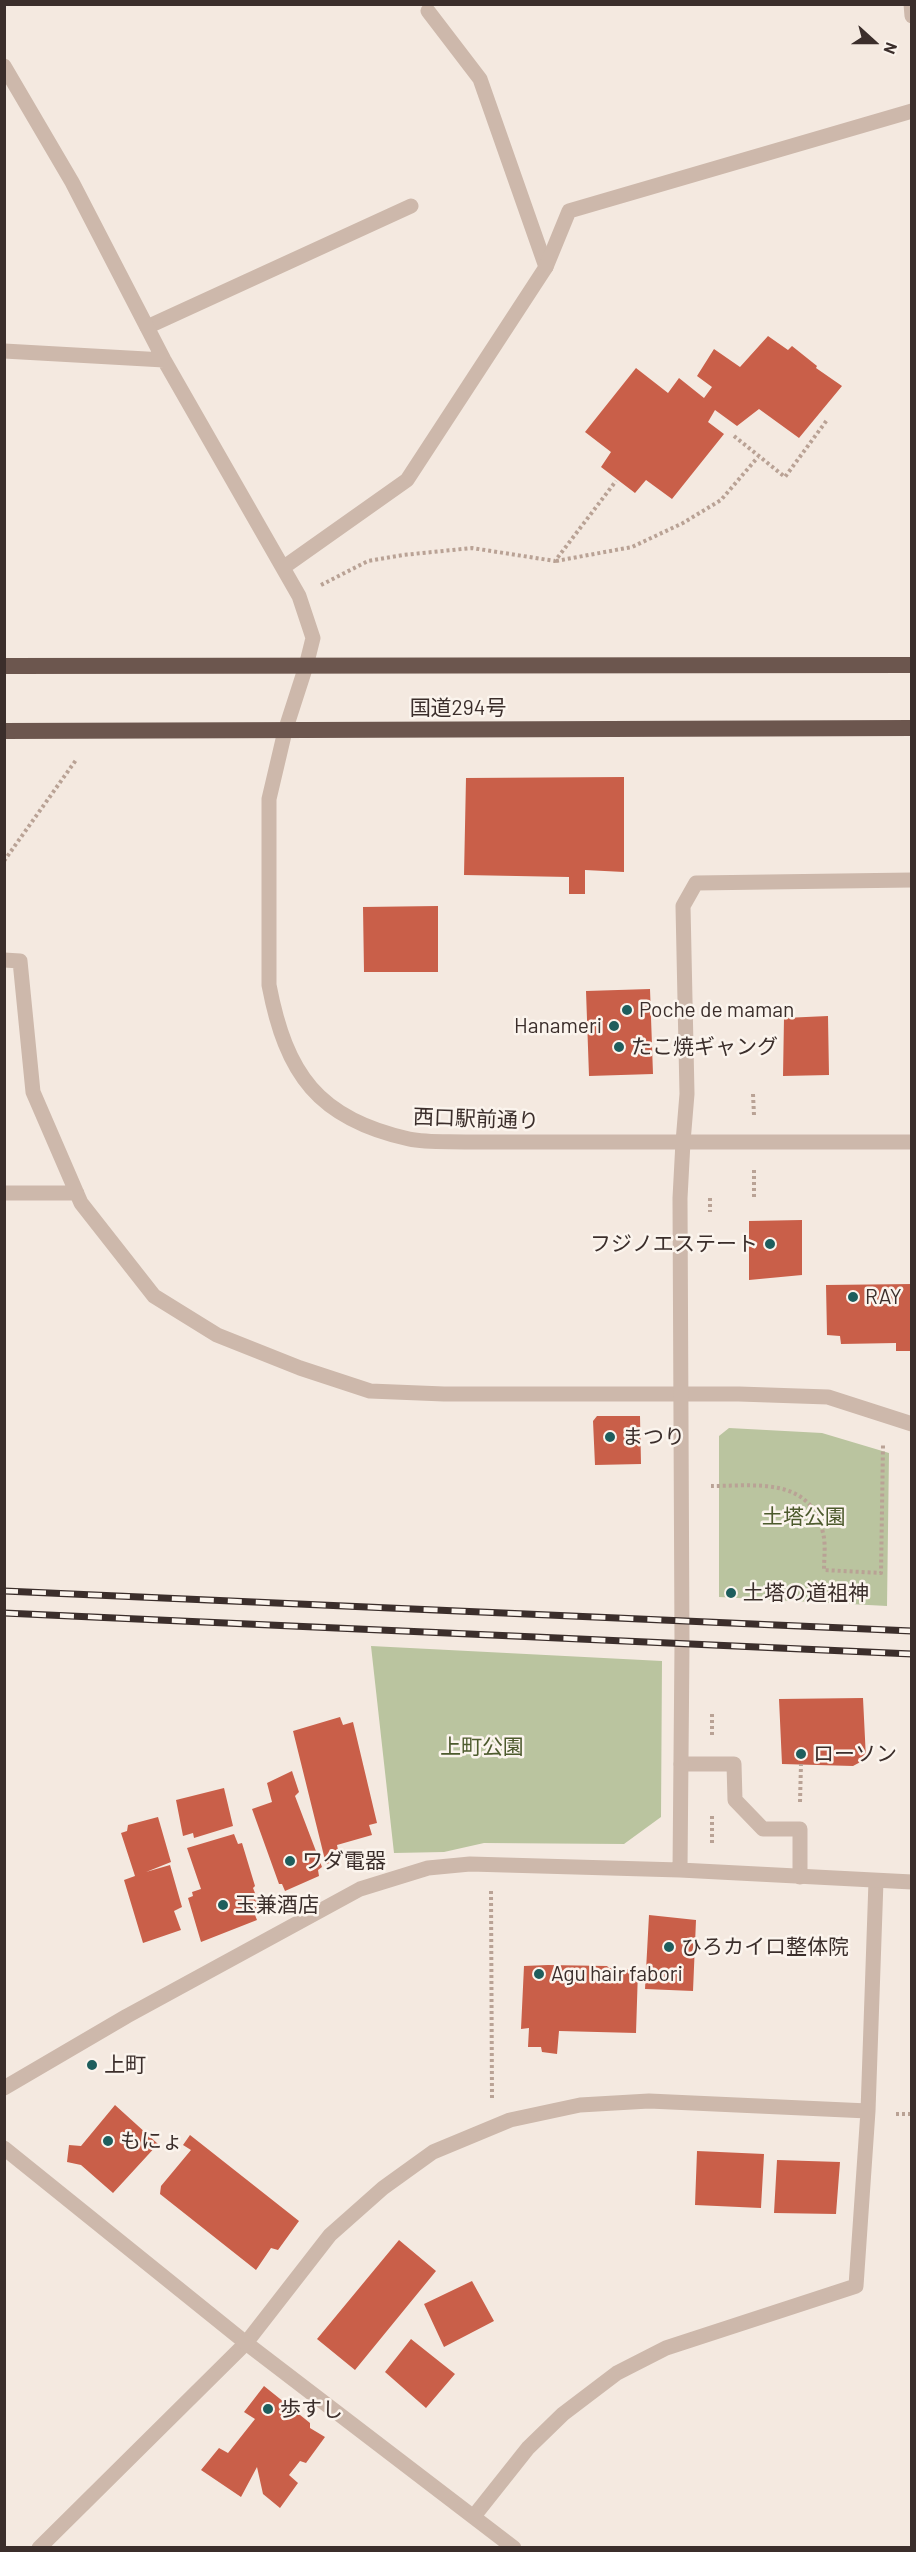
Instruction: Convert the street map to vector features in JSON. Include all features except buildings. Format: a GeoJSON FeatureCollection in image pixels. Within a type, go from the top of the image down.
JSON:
{"type":"FeatureCollection","features":[{"type":"Feature","properties":{"kind":"highway","name":"国道294号"},"geometry":{"type":"LineString","coordinates":[[4,666],[912,665]]}},
{"type":"Feature","properties":{"kind":"highway","name":"国道294号"},"geometry":{"type":"LineString","coordinates":[[4,731],[912,728]]}},
{"type":"Feature","properties":{"kind":"street"},"geometry":{"type":"LineString","coordinates":[[910,4],[912,16]]}},
{"type":"Feature","properties":{"kind":"street"},"geometry":{"type":"LineString","coordinates":[[428,11],[480,79],[546,267]]}},
{"type":"Feature","properties":{"kind":"street","name":"西口駅前通り"},"geometry":{"type":"LineString","coordinates":[[4,66],[72,182],[164,360],[284,567],[299,596],[313,638],[285,731],[269,799],[269,985],[286,1047],[303,1081],[330,1108],[367,1128],[411,1140],[683,1143],[912,1142]]}},
{"type":"Feature","properties":{"kind":"street"},"geometry":{"type":"LineString","coordinates":[[284,567],[407,480],[546,267],[569,211],[912,111]]}},
{"type":"Feature","properties":{"kind":"street"},"geometry":{"type":"LineString","coordinates":[[147,327],[411,206]]}},
{"type":"Feature","properties":{"kind":"street"},"geometry":{"type":"LineString","coordinates":[[4,351],[164,360]]}},
{"type":"Feature","properties":{"kind":"street"},"geometry":{"type":"LineString","coordinates":[[680,1870],[682,1683],[680,1198],[687,1094],[683,906],[696,883],[912,880]]}},
{"type":"Feature","properties":{"kind":"street"},"geometry":{"type":"LineString","coordinates":[[4,960],[20,961],[33,1092],[81,1203],[154,1296],[217,1335],[300,1368],[370,1391],[444,1394],[681,1394],[828,1397],[912,1424]]}},
{"type":"Feature","properties":{"kind":"street"},"geometry":{"type":"LineString","coordinates":[[4,1193],[77,1193]]}},
{"type":"Feature","properties":{"kind":"street"},"geometry":{"type":"LineString","coordinates":[[681,1764],[734,1764],[735,1800],[764,1829],[800,1829],[800,1877]]}},
{"type":"Feature","properties":{"kind":"street"},"geometry":{"type":"LineString","coordinates":[[4,2088],[137,2010],[360,1889],[428,1868],[491,1865],[680,1870],[912,1882]]}},
{"type":"Feature","properties":{"kind":"street"},"geometry":{"type":"LineString","coordinates":[[474,2516],[528,2448],[563,2414],[617,2373],[666,2348],[856,2286],[868,2111],[876,1881]]}},
{"type":"Feature","properties":{"kind":"street"},"geometry":{"type":"LineString","coordinates":[[39,2547],[246,2343],[330,2235],[383,2188],[433,2152],[510,2120],[580,2105],[649,2101],[868,2111]]}},
{"type":"Feature","properties":{"kind":"street"},"geometry":{"type":"LineString","coordinates":[[4,2148],[246,2343],[514,2547]]}},
{"type":"Feature","properties":{"kind":"path"},"geometry":{"type":"LineString","coordinates":[[734,436],[785,477],[827,420]]}},
{"type":"Feature","properties":{"kind":"path"},"geometry":{"type":"LineString","coordinates":[[299,596],[368,561],[403,555],[472,548],[555,561],[632,547],[665,532],[721,500],[758,457]]}},
{"type":"Feature","properties":{"kind":"path"},"geometry":{"type":"LineString","coordinates":[[555,561],[616,482]]}},
{"type":"Feature","properties":{"kind":"path"},"geometry":{"type":"LineString","coordinates":[[4,861],[76,760]]}},
{"type":"Feature","properties":{"kind":"path"},"geometry":{"type":"LineString","coordinates":[[711,1486],[775,1486],[796,1492],[813,1508],[824,1533],[824,1570],[880,1573],[884,1445],[895,1417]]}},
{"type":"Feature","properties":{"kind":"path"},"geometry":{"type":"LineString","coordinates":[[873,1442],[884,1445]]}},
{"type":"Feature","properties":{"kind":"path"},"geometry":{"type":"LineString","coordinates":[[800,1829],[801,1764]]}},
{"type":"Feature","properties":{"kind":"path"},"geometry":{"type":"LineString","coordinates":[[491,1865],[492,2127]]}},
{"type":"Feature","properties":{"kind":"green space","name":"土塔公園"},"geometry":{"type":"Polygon","coordinates":[[[729,1428],[822,1433],[889,1453],[887,1606],[719,1597],[719,1436],[729,1428]]]}},
{"type":"Feature","properties":{"kind":"green space","name":"上町公園"},"geometry":{"type":"Polygon","coordinates":[[[371,1646],[662,1661],[661,1817],[624,1844],[484,1843],[444,1852],[394,1853],[371,1646]]]}},
{"type":"Feature","properties":{"kind":"railway"},"geometry":{"type":"LineString","coordinates":[[4,1591],[912,1631]]}},
{"type":"Feature","properties":{"kind":"railway"},"geometry":{"type":"LineString","coordinates":[[4,1613],[912,1654]]}},
{"type":"Feature","properties":{"kind":"place","name":"Poche de maman"},"geometry":{"type":"Point","coordinates":[627,1010]}},
{"type":"Feature","properties":{"kind":"place","name":"Hanameri"},"geometry":{"type":"Point","coordinates":[614,1026]}},
{"type":"Feature","properties":{"kind":"place","name":"たこ焼ギャング"},"geometry":{"type":"Point","coordinates":[619,1047]}},
{"type":"Feature","properties":{"kind":"place","name":"フジノエステート"},"geometry":{"type":"Point","coordinates":[770,1244]}},
{"type":"Feature","properties":{"kind":"place","name":"RAY"},"geometry":{"type":"Point","coordinates":[853,1297]}},
{"type":"Feature","properties":{"kind":"place","name":"まつり"},"geometry":{"type":"Point","coordinates":[610,1437]}},
{"type":"Feature","properties":{"kind":"place","name":"土塔の道祖神"},"geometry":{"type":"Point","coordinates":[731,1593]}},
{"type":"Feature","properties":{"kind":"place","name":"ローソン"},"geometry":{"type":"Point","coordinates":[801,1754]}},
{"type":"Feature","properties":{"kind":"place","name":"ワダ電器"},"geometry":{"type":"Point","coordinates":[290,1861]}},
{"type":"Feature","properties":{"kind":"place","name":"玉兼酒店"},"geometry":{"type":"Point","coordinates":[223,1905]}},
{"type":"Feature","properties":{"kind":"place","name":"ひろカイロ整体院"},"geometry":{"type":"Point","coordinates":[669,1947]}},
{"type":"Feature","properties":{"kind":"place","name":"Agu hair fabori"},"geometry":{"type":"Point","coordinates":[539,1974]}},
{"type":"Feature","properties":{"kind":"place","name":"上町"},"geometry":{"type":"Point","coordinates":[92,2065]}},
{"type":"Feature","properties":{"kind":"place","name":"もにょ"},"geometry":{"type":"Point","coordinates":[108,2141]}},
{"type":"Feature","properties":{"kind":"place","name":"歩すし"},"geometry":{"type":"Point","coordinates":[268,2409]}}]}
